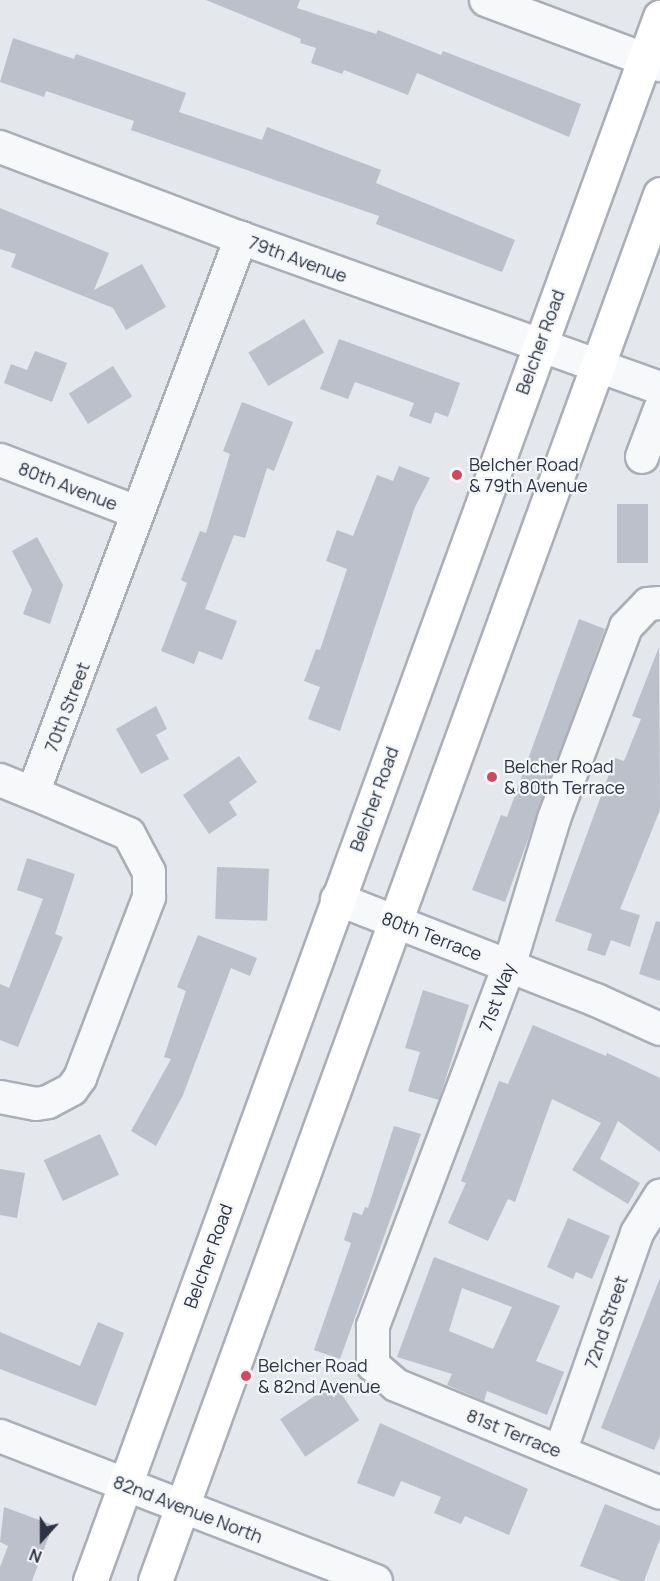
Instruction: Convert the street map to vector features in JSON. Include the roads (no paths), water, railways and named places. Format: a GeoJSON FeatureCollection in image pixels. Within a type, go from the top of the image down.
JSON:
{"type":"FeatureCollection","features":[{"type":"Feature","properties":{"kind":"main road","name":"Belcher Road"},"geometry":{"type":"LineString","coordinates":[[90,1581],[539,344],[652,62],[660,17]]}},
{"type":"Feature","properties":{"kind":"main road"},"geometry":{"type":"LineString","coordinates":[[155,1581],[660,194]]}},
{"type":"Feature","properties":{"kind":"street"},"geometry":{"type":"LineString","coordinates":[[486,0],[652,62]]}},
{"type":"Feature","properties":{"kind":"street","name":"79th Avenue"},"geometry":{"type":"LineString","coordinates":[[0,147],[241,238],[660,388]]}},
{"type":"Feature","properties":{"kind":"street","name":"70th Street"},"geometry":{"type":"LineString","coordinates":[[33,793],[136,512],[241,238]]}},
{"type":"Feature","properties":{"kind":"street"},"geometry":{"type":"LineString","coordinates":[[642,457],[660,409]]}},
{"type":"Feature","properties":{"kind":"street","name":"80th Avenue"},"geometry":{"type":"LineString","coordinates":[[0,460],[136,512]]}},
{"type":"Feature","properties":{"kind":"street","name":"71st Way"},"geometry":{"type":"LineString","coordinates":[[373,1365],[373,1326],[509,966],[554,819],[626,627],[648,604],[660,603]]}},
{"type":"Feature","properties":{"kind":"street"},"geometry":{"type":"LineString","coordinates":[[0,780],[129,834],[145,858],[151,886],[86,1067],[72,1089],[48,1102],[36,1104],[0,1097]]}},
{"type":"Feature","properties":{"kind":"street","name":"80th Terrace"},"geometry":{"type":"LineString","coordinates":[[337,899],[509,966],[660,1029]]}},
{"type":"Feature","properties":{"kind":"street","name":"72nd Street"},"geometry":{"type":"LineString","coordinates":[[560,1452],[637,1233],[660,1196]]}},
{"type":"Feature","properties":{"kind":"street","name":"81st Terrace"},"geometry":{"type":"LineString","coordinates":[[373,1365],[396,1385],[660,1493]]}},
{"type":"Feature","properties":{"kind":"street","name":"82nd Avenue North"},"geometry":{"type":"LineString","coordinates":[[0,1436],[376,1581]]}},
{"type":"Feature","properties":{"kind":"place","name":"Belcher Road & 79th Avenue"},"geometry":{"type":"Point","coordinates":[457,475]}},
{"type":"Feature","properties":{"kind":"place","name":"Belcher Road & 80th Terrace"},"geometry":{"type":"Point","coordinates":[492,777]}},
{"type":"Feature","properties":{"kind":"place","name":"Belcher Road & 82nd Avenue"},"geometry":{"type":"Point","coordinates":[246,1376]}}]}
